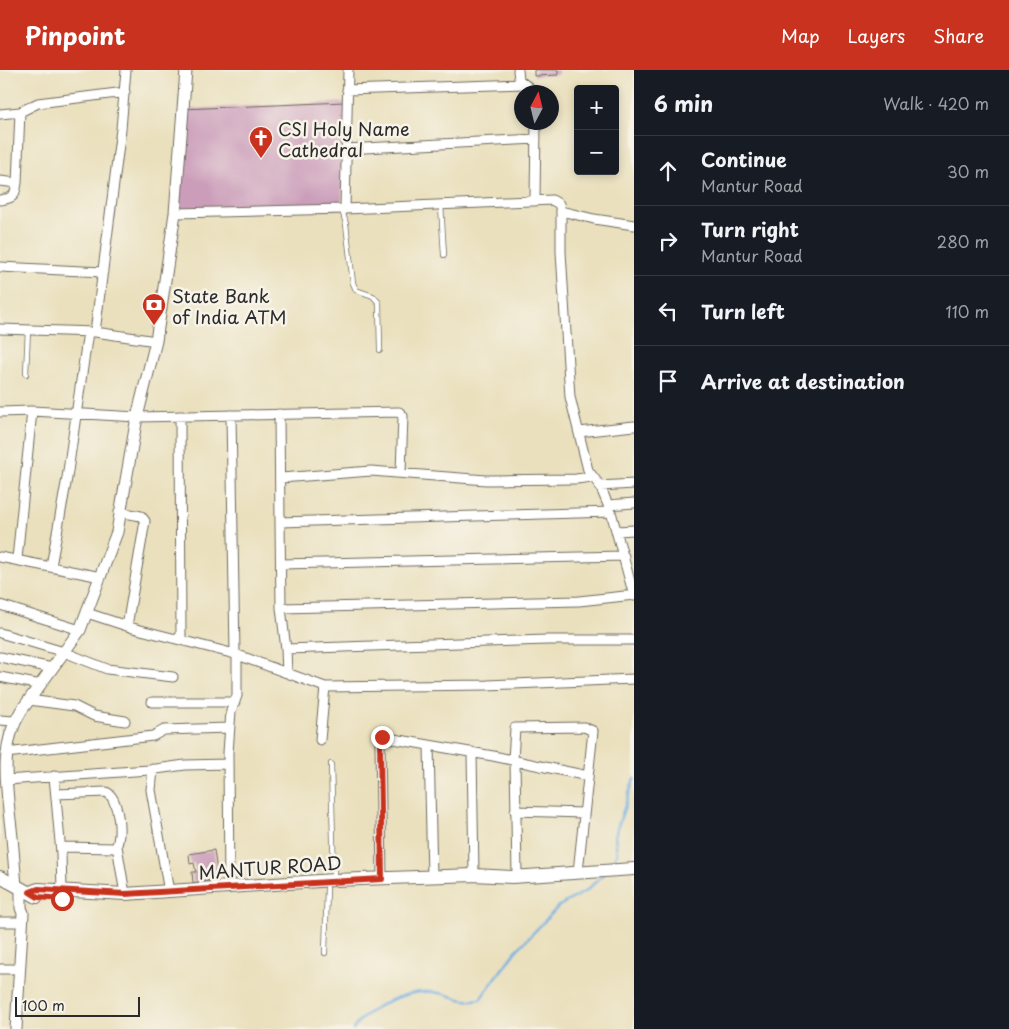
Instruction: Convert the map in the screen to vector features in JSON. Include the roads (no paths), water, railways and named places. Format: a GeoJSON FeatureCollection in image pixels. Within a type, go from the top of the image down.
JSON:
{"type":"FeatureCollection","features":[{"type":"Feature","properties":{"kind":"main road","name":"MANTUR ROAD"},"geometry":{"type":"LineString","coordinates":[[0,877],[38,897],[104,900],[432,876],[474,875],[514,877],[629,870]]}},
{"type":"Feature","properties":{"kind":"main road","name":"MANTUR ROAD"},"geometry":{"type":"LineString","coordinates":[[22,889],[125,894],[229,887],[505,880],[514,877]]}},
{"type":"Feature","properties":{"kind":"street"},"geometry":{"type":"LineString","coordinates":[[51,566],[103,272],[126,70]]}},
{"type":"Feature","properties":{"kind":"street"},"geometry":{"type":"LineString","coordinates":[[9,1029],[12,969],[22,889],[6,780],[6,753],[14,721],[80,630],[117,532],[137,417],[156,341],[175,212],[186,70]]}},
{"type":"Feature","properties":{"kind":"street"},"geometry":{"type":"LineString","coordinates":[[344,209],[348,70]]}},
{"type":"Feature","properties":{"kind":"street"},"geometry":{"type":"LineString","coordinates":[[518,70],[519,80],[523,84]]}},
{"type":"Feature","properties":{"kind":"street"},"geometry":{"type":"LineString","coordinates":[[347,90],[523,84]]}},
{"type":"Feature","properties":{"kind":"street"},"geometry":{"type":"LineString","coordinates":[[0,114],[20,112],[38,104],[125,92]]}},
{"type":"Feature","properties":{"kind":"street"},"geometry":{"type":"LineString","coordinates":[[0,200],[12,199],[15,195],[20,112]]}},
{"type":"Feature","properties":{"kind":"street"},"geometry":{"type":"LineString","coordinates":[[535,201],[536,130]]}},
{"type":"Feature","properties":{"kind":"street"},"geometry":{"type":"LineString","coordinates":[[346,149],[536,139]]}},
{"type":"Feature","properties":{"kind":"street"},"geometry":{"type":"LineString","coordinates":[[0,181],[17,183]]}},
{"type":"Feature","properties":{"kind":"street"},"geometry":{"type":"LineString","coordinates":[[175,212],[344,209],[552,200],[559,204],[562,211],[561,252],[570,397],[588,470],[600,486],[628,559],[634,595],[579,602],[281,608]]}},
{"type":"Feature","properties":{"kind":"street"},"geometry":{"type":"LineString","coordinates":[[562,211],[594,219],[634,225]]}},
{"type":"Feature","properties":{"kind":"street"},"geometry":{"type":"LineString","coordinates":[[0,266],[103,272]]}},
{"type":"Feature","properties":{"kind":"street"},"geometry":{"type":"LineString","coordinates":[[0,329],[92,332],[156,341]]}},
{"type":"Feature","properties":{"kind":"street"},"geometry":{"type":"LineString","coordinates":[[17,559],[32,411]]}},
{"type":"Feature","properties":{"kind":"street"},"geometry":{"type":"LineString","coordinates":[[0,412],[32,411],[137,417],[399,412],[402,416],[402,472]]}},
{"type":"Feature","properties":{"kind":"street"},"geometry":{"type":"LineString","coordinates":[[279,414],[281,608],[287,673]]}},
{"type":"Feature","properties":{"kind":"street"},"geometry":{"type":"LineString","coordinates":[[229,887],[229,728],[231,711],[237,696],[231,415]]}},
{"type":"Feature","properties":{"kind":"street"},"geometry":{"type":"LineString","coordinates":[[180,416],[181,640]]}},
{"type":"Feature","properties":{"kind":"street"},"geometry":{"type":"LineString","coordinates":[[578,432],[634,426]]}},
{"type":"Feature","properties":{"kind":"street"},"geometry":{"type":"LineString","coordinates":[[281,478],[371,471],[486,480],[576,479],[593,477]]}},
{"type":"Feature","properties":{"kind":"street"},"geometry":{"type":"LineString","coordinates":[[600,486],[634,484]]}},
{"type":"Feature","properties":{"kind":"street"},"geometry":{"type":"LineString","coordinates":[[280,522],[609,508],[634,503]]}},
{"type":"Feature","properties":{"kind":"street"},"geometry":{"type":"LineString","coordinates":[[119,512],[140,516],[145,521],[127,626]]}},
{"type":"Feature","properties":{"kind":"street"},"geometry":{"type":"LineString","coordinates":[[617,532],[634,530]]}},
{"type":"Feature","properties":{"kind":"street"},"geometry":{"type":"LineString","coordinates":[[0,556],[101,577]]}},
{"type":"Feature","properties":{"kind":"street"},"geometry":{"type":"LineString","coordinates":[[280,564],[628,559]]}},
{"type":"Feature","properties":{"kind":"street"},"geometry":{"type":"LineString","coordinates":[[0,605],[80,630]]}},
{"type":"Feature","properties":{"kind":"street"},"geometry":{"type":"LineString","coordinates":[[87,613],[127,626],[236,655],[325,687],[487,685],[634,679]]}},
{"type":"Feature","properties":{"kind":"street"},"geometry":{"type":"LineString","coordinates":[[0,633],[64,652],[108,669],[173,677]]}},
{"type":"Feature","properties":{"kind":"street"},"geometry":{"type":"LineString","coordinates":[[286,649],[538,640],[634,640]]}},
{"type":"Feature","properties":{"kind":"street"},"geometry":{"type":"LineString","coordinates":[[0,657],[52,668]]}},
{"type":"Feature","properties":{"kind":"street"},"geometry":{"type":"LineString","coordinates":[[0,677],[41,684]]}},
{"type":"Feature","properties":{"kind":"street"},"geometry":{"type":"LineString","coordinates":[[320,740],[325,687]]}},
{"type":"Feature","properties":{"kind":"street"},"geometry":{"type":"LineString","coordinates":[[29,700],[74,706],[94,716],[125,721]]}},
{"type":"Feature","properties":{"kind":"street"},"geometry":{"type":"LineString","coordinates":[[152,702],[235,702]]}},
{"type":"Feature","properties":{"kind":"street"},"geometry":{"type":"LineString","coordinates":[[0,720],[14,721]]}},
{"type":"Feature","properties":{"kind":"street"},"geometry":{"type":"LineString","coordinates":[[514,877],[515,728],[588,727],[593,731],[584,813],[584,872]]}},
{"type":"Feature","properties":{"kind":"street"},"geometry":{"type":"LineString","coordinates":[[6,753],[153,736],[164,730],[229,728]]}},
{"type":"Feature","properties":{"kind":"street"},"geometry":{"type":"LineString","coordinates":[[382,879],[380,740],[385,736],[588,776]]}},
{"type":"Feature","properties":{"kind":"street"},"geometry":{"type":"LineString","coordinates":[[430,745],[432,876]]}},
{"type":"Feature","properties":{"kind":"street"},"geometry":{"type":"LineString","coordinates":[[472,752],[474,875]]}},
{"type":"Feature","properties":{"kind":"street"},"geometry":{"type":"LineString","coordinates":[[6,780],[186,765],[228,764]]}},
{"type":"Feature","properties":{"kind":"street"},"geometry":{"type":"LineString","coordinates":[[153,769],[151,790],[168,892]]}},
{"type":"Feature","properties":{"kind":"street"},"geometry":{"type":"LineString","coordinates":[[54,776],[61,847],[62,891]]}},
{"type":"Feature","properties":{"kind":"street"},"geometry":{"type":"LineString","coordinates":[[56,794],[102,791],[110,793],[116,804],[119,837],[117,846],[125,894]]}},
{"type":"Feature","properties":{"kind":"street"},"geometry":{"type":"LineString","coordinates":[[515,811],[584,813]]}},
{"type":"Feature","properties":{"kind":"street"},"geometry":{"type":"LineString","coordinates":[[61,847],[112,849],[117,846]]}},
{"type":"Feature","properties":{"kind":"street"},"geometry":{"type":"LineString","coordinates":[[16,1029],[23,913],[21,908]]}},
{"type":"Feature","properties":{"kind":"street"},"geometry":{"type":"LineString","coordinates":[[0,922],[17,922]]}},
{"type":"Feature","properties":{"kind":"street"},"geometry":{"type":"LineString","coordinates":[[0,969],[12,969]]}},
{"type":"Feature","properties":{"kind":"lane"},"geometry":{"type":"LineString","coordinates":[[441,205],[444,255]]}},
{"type":"Feature","properties":{"kind":"lane"},"geometry":{"type":"LineString","coordinates":[[344,209],[353,283],[356,290],[373,296],[379,303],[380,350]]}},
{"type":"Feature","properties":{"kind":"lane"},"geometry":{"type":"LineString","coordinates":[[26,374],[28,329]]}},
{"type":"Feature","properties":{"kind":"lane"},"geometry":{"type":"LineString","coordinates":[[325,953],[330,884],[331,764]]}},
{"type":"Feature","properties":{"kind":"waterway"},"geometry":{"type":"LineString","coordinates":[[611,865],[617,853],[615,835],[634,779]]}},
{"type":"Feature","properties":{"kind":"waterway"},"geometry":{"type":"LineString","coordinates":[[353,1029],[369,1013],[391,1000],[403,996],[428,992],[445,994],[463,1000],[480,999],[515,952],[559,906],[586,891],[603,875]]}},
{"type":"Feature","properties":{"kind":"place","name":"CSI Holy Name Cathedral"},"geometry":{"type":"Point","coordinates":[261,159]}},
{"type":"Feature","properties":{"kind":"place","name":"State Bank of India ATM"},"geometry":{"type":"Point","coordinates":[154,326]}}]}
